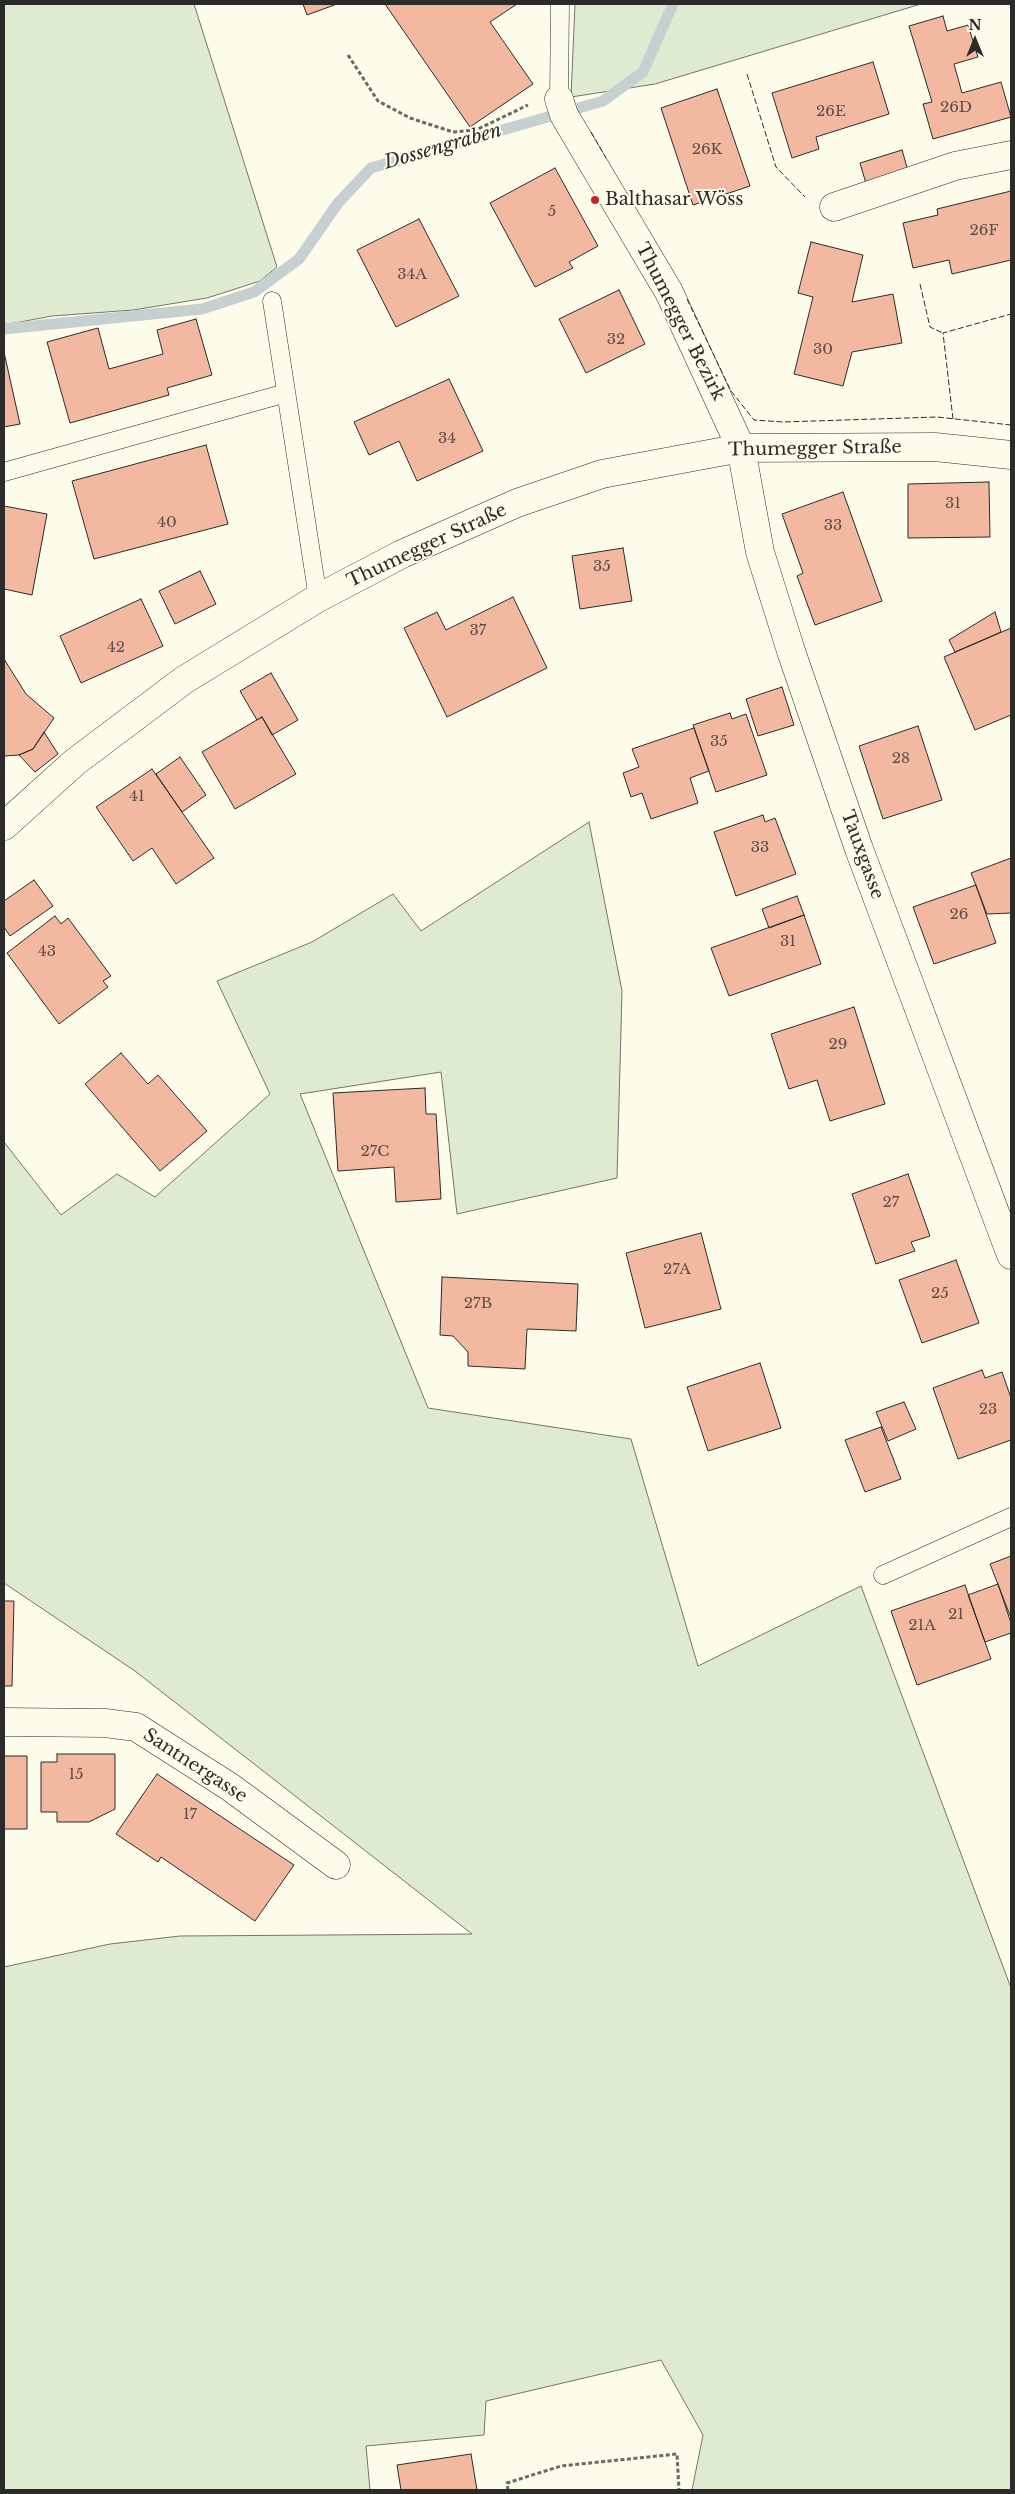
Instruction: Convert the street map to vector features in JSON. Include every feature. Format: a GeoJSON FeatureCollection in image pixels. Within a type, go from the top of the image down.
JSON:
{"type":"FeatureCollection","features":[{"type":"Feature","properties":{"kind":"street","name":"Thumegger Bezirk"},"geometry":{"type":"LineString","coordinates":[[560,104],[668,292],[741,448]]}},
{"type":"Feature","properties":{"kind":"street"},"geometry":{"type":"LineString","coordinates":[[834,207],[955,166],[1011,154]]}},
{"type":"Feature","properties":{"kind":"street","name":"Thumegger Straße"},"geometry":{"type":"LineString","coordinates":[[4,826],[75,762],[184,680],[318,598],[402,554],[517,503],[602,474],[741,448],[935,447],[1011,454]]}},
{"type":"Feature","properties":{"kind":"street","name":"Tauxgasse"},"geometry":{"type":"LineString","coordinates":[[741,448],[760,552],[791,651],[859,849],[1011,1255]]}},
{"type":"Feature","properties":{"kind":"street","name":"Santnergasse"},"geometry":{"type":"LineString","coordinates":[[4,1722],[105,1723],[136,1727],[230,1787],[336,1865]]}},
{"type":"Feature","properties":{"kind":"lane"},"geometry":{"type":"LineString","coordinates":[[560,4],[560,104]]}},
{"type":"Feature","properties":{"kind":"lane"},"geometry":{"type":"LineString","coordinates":[[272,301],[318,598]]}},
{"type":"Feature","properties":{"kind":"lane"},"geometry":{"type":"LineString","coordinates":[[4,472],[286,393]]}},
{"type":"Feature","properties":{"kind":"lane"},"geometry":{"type":"LineString","coordinates":[[883,1575],[1011,1517]]}},
{"type":"Feature","properties":{"kind":"path"},"geometry":{"type":"LineString","coordinates":[[348,55],[378,101],[410,118],[453,132],[476,130],[522,107],[560,104]]}},
{"type":"Feature","properties":{"kind":"path"},"geometry":{"type":"LineString","coordinates":[[508,2490],[507,2484],[561,2466],[677,2454],[679,2490]]}},
{"type":"Feature","properties":{"kind":"green space"},"geometry":{"type":"Polygon","coordinates":[[[4,4],[194,4],[277,267],[260,281],[207,298],[133,310],[52,316],[4,325],[4,4]]]}},
{"type":"Feature","properties":{"kind":"green space"},"geometry":{"type":"Polygon","coordinates":[[[575,4],[921,4],[655,84],[571,97],[575,4]]]}},
{"type":"Feature","properties":{"kind":"green space"},"geometry":{"type":"Polygon","coordinates":[[[589,822],[622,991],[617,1178],[457,1214],[441,1072],[300,1094],[428,1408],[631,1439],[698,1666],[861,1586],[1011,1988],[1011,2490],[692,2490],[703,2435],[661,2360],[486,2401],[484,2435],[366,2446],[370,2490],[4,2490],[4,1967],[110,1944],[180,1936],[472,1934],[135,1671],[4,1583],[4,1142],[61,1215],[117,1174],[155,1197],[270,1094],[217,981],[312,942],[393,894],[421,931],[589,822]]]}},
{"type":"Feature","properties":{"kind":"building"},"geometry":{"type":"Polygon","coordinates":[[[303,4],[337,4],[307,15],[303,4]]]}},
{"type":"Feature","properties":{"kind":"building"},"geometry":{"type":"Polygon","coordinates":[[[385,4],[517,4],[490,22],[533,84],[470,127],[385,4]]]}},
{"type":"Feature","properties":{"kind":"building"},"geometry":{"type":"Polygon","coordinates":[[[943,16],[947,31],[968,25],[978,57],[954,64],[962,93],[1001,82],[1011,117],[933,139],[923,104],[932,102],[909,26],[943,16]]]}},
{"type":"Feature","properties":{"kind":"building"},"geometry":{"type":"Polygon","coordinates":[[[873,62],[889,114],[816,137],[819,149],[792,158],[772,93],[873,62]]]}},
{"type":"Feature","properties":{"kind":"building"},"geometry":{"type":"Polygon","coordinates":[[[717,89],[750,186],[693,205],[661,108],[717,89]]]}},
{"type":"Feature","properties":{"kind":"building"},"geometry":{"type":"Polygon","coordinates":[[[902,150],[909,174],[867,187],[860,163],[902,150]]]}},
{"type":"Feature","properties":{"kind":"building"},"geometry":{"type":"Polygon","coordinates":[[[555,168],[598,246],[569,262],[573,268],[535,287],[490,203],[555,168]]]}},
{"type":"Feature","properties":{"kind":"building"},"geometry":{"type":"Polygon","coordinates":[[[1011,191],[1011,260],[952,274],[949,260],[913,268],[903,223],[938,215],[937,209],[1011,191]]]}},
{"type":"Feature","properties":{"kind":"building"},"geometry":{"type":"Polygon","coordinates":[[[419,219],[459,296],[396,327],[357,250],[419,219]]]}},
{"type":"Feature","properties":{"kind":"building"},"geometry":{"type":"Polygon","coordinates":[[[811,242],[863,255],[852,302],[893,294],[902,343],[852,352],[843,386],[794,374],[813,297],[798,293],[811,242]]]}},
{"type":"Feature","properties":{"kind":"building"},"geometry":{"type":"Polygon","coordinates":[[[619,290],[645,344],[586,373],[559,319],[619,290]]]}},
{"type":"Feature","properties":{"kind":"building"},"geometry":{"type":"Polygon","coordinates":[[[196,319],[212,375],[167,388],[169,395],[70,423],[47,342],[98,328],[109,369],[163,354],[157,330],[196,319]]]}},
{"type":"Feature","properties":{"kind":"building"},"geometry":{"type":"Polygon","coordinates":[[[4,352],[20,424],[4,427],[4,352]]]}},
{"type":"Feature","properties":{"kind":"building"},"geometry":{"type":"Polygon","coordinates":[[[449,379],[483,451],[417,481],[399,441],[369,455],[354,422],[449,379]]]}},
{"type":"Feature","properties":{"kind":"building"},"geometry":{"type":"Polygon","coordinates":[[[206,445],[228,524],[94,559],[72,481],[206,445]]]}},
{"type":"Feature","properties":{"kind":"building"},"geometry":{"type":"Polygon","coordinates":[[[989,482],[990,537],[908,538],[908,484],[989,482]]]}},
{"type":"Feature","properties":{"kind":"building"},"geometry":{"type":"Polygon","coordinates":[[[843,492],[882,601],[815,625],[797,576],[803,573],[782,514],[843,492]]]}},
{"type":"Feature","properties":{"kind":"building"},"geometry":{"type":"Polygon","coordinates":[[[4,506],[47,514],[32,595],[4,589],[4,506]]]}},
{"type":"Feature","properties":{"kind":"building"},"geometry":{"type":"Polygon","coordinates":[[[623,548],[632,601],[580,609],[572,556],[623,548]]]}},
{"type":"Feature","properties":{"kind":"building"},"geometry":{"type":"Polygon","coordinates":[[[200,571],[216,604],[175,624],[159,591],[200,571]]]}},
{"type":"Feature","properties":{"kind":"building"},"geometry":{"type":"Polygon","coordinates":[[[513,597],[547,668],[447,717],[404,628],[437,612],[446,630],[513,597]]]}},
{"type":"Feature","properties":{"kind":"building"},"geometry":{"type":"Polygon","coordinates":[[[141,599],[163,646],[81,683],[60,636],[141,599]]]}},
{"type":"Feature","properties":{"kind":"building"},"geometry":{"type":"Polygon","coordinates":[[[995,612],[1001,632],[955,652],[949,640],[995,612]]]}},
{"type":"Feature","properties":{"kind":"building"},"geometry":{"type":"Polygon","coordinates":[[[1011,628],[1011,715],[975,730],[944,657],[1011,628]]]}},
{"type":"Feature","properties":{"kind":"building"},"geometry":{"type":"Polygon","coordinates":[[[4,659],[26,694],[54,718],[33,749],[19,755],[4,756],[4,659]]]}},
{"type":"Feature","properties":{"kind":"building"},"geometry":{"type":"Polygon","coordinates":[[[271,673],[298,720],[272,735],[262,717],[257,720],[240,691],[271,673]]]}},
{"type":"Feature","properties":{"kind":"building"},"geometry":{"type":"Polygon","coordinates":[[[782,687],[794,725],[758,736],[746,699],[782,687]]]}},
{"type":"Feature","properties":{"kind":"building"},"geometry":{"type":"Polygon","coordinates":[[[730,713],[732,719],[746,714],[767,775],[716,792],[693,725],[730,713]]]}},
{"type":"Feature","properties":{"kind":"building"},"geometry":{"type":"Polygon","coordinates":[[[262,717],[296,774],[235,809],[202,752],[262,717]]]}},
{"type":"Feature","properties":{"kind":"building"},"geometry":{"type":"Polygon","coordinates":[[[918,726],[942,800],[883,819],[859,746],[918,726]]]}},
{"type":"Feature","properties":{"kind":"building"},"geometry":{"type":"Polygon","coordinates":[[[694,728],[709,771],[690,778],[698,803],[651,819],[642,793],[631,797],[623,773],[639,767],[632,749],[694,728]]]}},
{"type":"Feature","properties":{"kind":"building"},"geometry":{"type":"Polygon","coordinates":[[[44,732],[58,754],[35,772],[19,755],[33,749],[44,732]]]}},
{"type":"Feature","properties":{"kind":"building"},"geometry":{"type":"Polygon","coordinates":[[[180,757],[206,795],[182,812],[156,774],[180,757]]]}},
{"type":"Feature","properties":{"kind":"building"},"geometry":{"type":"Polygon","coordinates":[[[152,769],[214,858],[176,884],[152,848],[133,861],[96,807],[152,769]]]}},
{"type":"Feature","properties":{"kind":"building"},"geometry":{"type":"Polygon","coordinates":[[[763,815],[765,822],[775,818],[796,874],[736,896],[714,832],[763,815]]]}},
{"type":"Feature","properties":{"kind":"building"},"geometry":{"type":"Polygon","coordinates":[[[1011,858],[1011,913],[987,914],[971,873],[1011,858]]]}},
{"type":"Feature","properties":{"kind":"building"},"geometry":{"type":"Polygon","coordinates":[[[34,880],[53,906],[10,936],[4,927],[4,901],[34,880]]]}},
{"type":"Feature","properties":{"kind":"building"},"geometry":{"type":"Polygon","coordinates":[[[976,885],[996,943],[934,964],[913,907],[976,885]]]}},
{"type":"Feature","properties":{"kind":"building"},"geometry":{"type":"Polygon","coordinates":[[[797,896],[804,915],[769,928],[762,909],[797,896]]]}},
{"type":"Feature","properties":{"kind":"building"},"geometry":{"type":"Polygon","coordinates":[[[804,915],[821,964],[729,996],[711,948],[804,915]]]}},
{"type":"Feature","properties":{"kind":"building"},"geometry":{"type":"Polygon","coordinates":[[[55,916],[61,924],[68,918],[111,976],[103,981],[108,987],[59,1024],[7,953],[55,916]]]}},
{"type":"Feature","properties":{"kind":"building"},"geometry":{"type":"Polygon","coordinates":[[[854,1007],[885,1104],[830,1121],[817,1080],[789,1089],[771,1034],[854,1007]]]}},
{"type":"Feature","properties":{"kind":"building"},"geometry":{"type":"Polygon","coordinates":[[[121,1053],[148,1084],[158,1075],[207,1131],[160,1171],[85,1084],[121,1053]]]}},
{"type":"Feature","properties":{"kind":"building"},"geometry":{"type":"Polygon","coordinates":[[[425,1088],[426,1114],[436,1114],[441,1199],[396,1202],[394,1167],[338,1171],[333,1093],[425,1088]]]}},
{"type":"Feature","properties":{"kind":"building"},"geometry":{"type":"Polygon","coordinates":[[[908,1174],[930,1236],[911,1242],[915,1251],[876,1264],[852,1194],[908,1174]]]}},
{"type":"Feature","properties":{"kind":"building"},"geometry":{"type":"Polygon","coordinates":[[[701,1233],[721,1309],[645,1328],[626,1253],[701,1233]]]}},
{"type":"Feature","properties":{"kind":"building"},"geometry":{"type":"Polygon","coordinates":[[[956,1260],[979,1323],[922,1343],[899,1280],[956,1260]]]}},
{"type":"Feature","properties":{"kind":"building"},"geometry":{"type":"Polygon","coordinates":[[[442,1277],[578,1284],[576,1331],[527,1329],[525,1369],[468,1366],[468,1352],[453,1336],[440,1335],[442,1277]]]}},
{"type":"Feature","properties":{"kind":"building"},"geometry":{"type":"Polygon","coordinates":[[[760,1363],[781,1428],[708,1451],[687,1387],[760,1363]]]}},
{"type":"Feature","properties":{"kind":"building"},"geometry":{"type":"Polygon","coordinates":[[[982,1370],[985,1378],[1002,1372],[1011,1398],[1011,1440],[958,1459],[933,1388],[982,1370]]]}},
{"type":"Feature","properties":{"kind":"building"},"geometry":{"type":"Polygon","coordinates":[[[904,1402],[916,1429],[888,1441],[876,1412],[904,1402]]]}},
{"type":"Feature","properties":{"kind":"building"},"geometry":{"type":"Polygon","coordinates":[[[881,1427],[901,1479],[865,1492],[845,1440],[881,1427]]]}},
{"type":"Feature","properties":{"kind":"building"},"geometry":{"type":"Polygon","coordinates":[[[1011,1556],[1011,1618],[990,1564],[1011,1556]]]}},
{"type":"Feature","properties":{"kind":"building"},"geometry":{"type":"Polygon","coordinates":[[[998,1584],[1011,1623],[1011,1633],[985,1642],[968,1595],[998,1584]]]}},
{"type":"Feature","properties":{"kind":"building"},"geometry":{"type":"Polygon","coordinates":[[[965,1585],[991,1659],[917,1685],[891,1611],[965,1585]]]}},
{"type":"Feature","properties":{"kind":"building"},"geometry":{"type":"Polygon","coordinates":[[[4,1601],[14,1601],[12,1686],[4,1686],[4,1601]]]}},
{"type":"Feature","properties":{"kind":"building"},"geometry":{"type":"Polygon","coordinates":[[[57,1754],[115,1754],[115,1809],[89,1822],[57,1822],[57,1812],[41,1812],[41,1762],[57,1762],[57,1754]]]}},
{"type":"Feature","properties":{"kind":"building"},"geometry":{"type":"Polygon","coordinates":[[[4,1756],[27,1756],[27,1829],[4,1829],[4,1756]]]}},
{"type":"Feature","properties":{"kind":"building"},"geometry":{"type":"Polygon","coordinates":[[[157,1774],[294,1865],[255,1921],[161,1857],[158,1862],[116,1834],[157,1774]]]}},
{"type":"Feature","properties":{"kind":"building"},"geometry":{"type":"Polygon","coordinates":[[[471,2454],[477,2490],[401,2490],[397,2465],[471,2454]]]}},
{"type":"Feature","properties":{"kind":"waterway","name":"Dossengraben"},"geometry":{"type":"LineString","coordinates":[[4,329],[202,309],[254,292],[299,259],[338,203],[371,168],[603,101],[643,72],[673,4]]}},
{"type":"Feature","properties":{"kind":"fence"},"geometry":{"type":"LineString","coordinates":[[747,74],[776,167],[805,197]]}},
{"type":"Feature","properties":{"kind":"fence"},"geometry":{"type":"LineString","coordinates":[[591,132],[606,158]]}},
{"type":"Feature","properties":{"kind":"fence"},"geometry":{"type":"LineString","coordinates":[[920,284],[930,327],[943,333]]}},
{"type":"Feature","properties":{"kind":"fence"},"geometry":{"type":"LineString","coordinates":[[687,299],[731,391],[754,420],[783,422],[937,417],[1011,425]]}},
{"type":"Feature","properties":{"kind":"fence"},"geometry":{"type":"LineString","coordinates":[[953,419],[943,333],[1011,314]]}},
{"type":"Feature","properties":{"kind":"place","name":"Balthasar Wöss"},"geometry":{"type":"Point","coordinates":[595,200]}}]}
